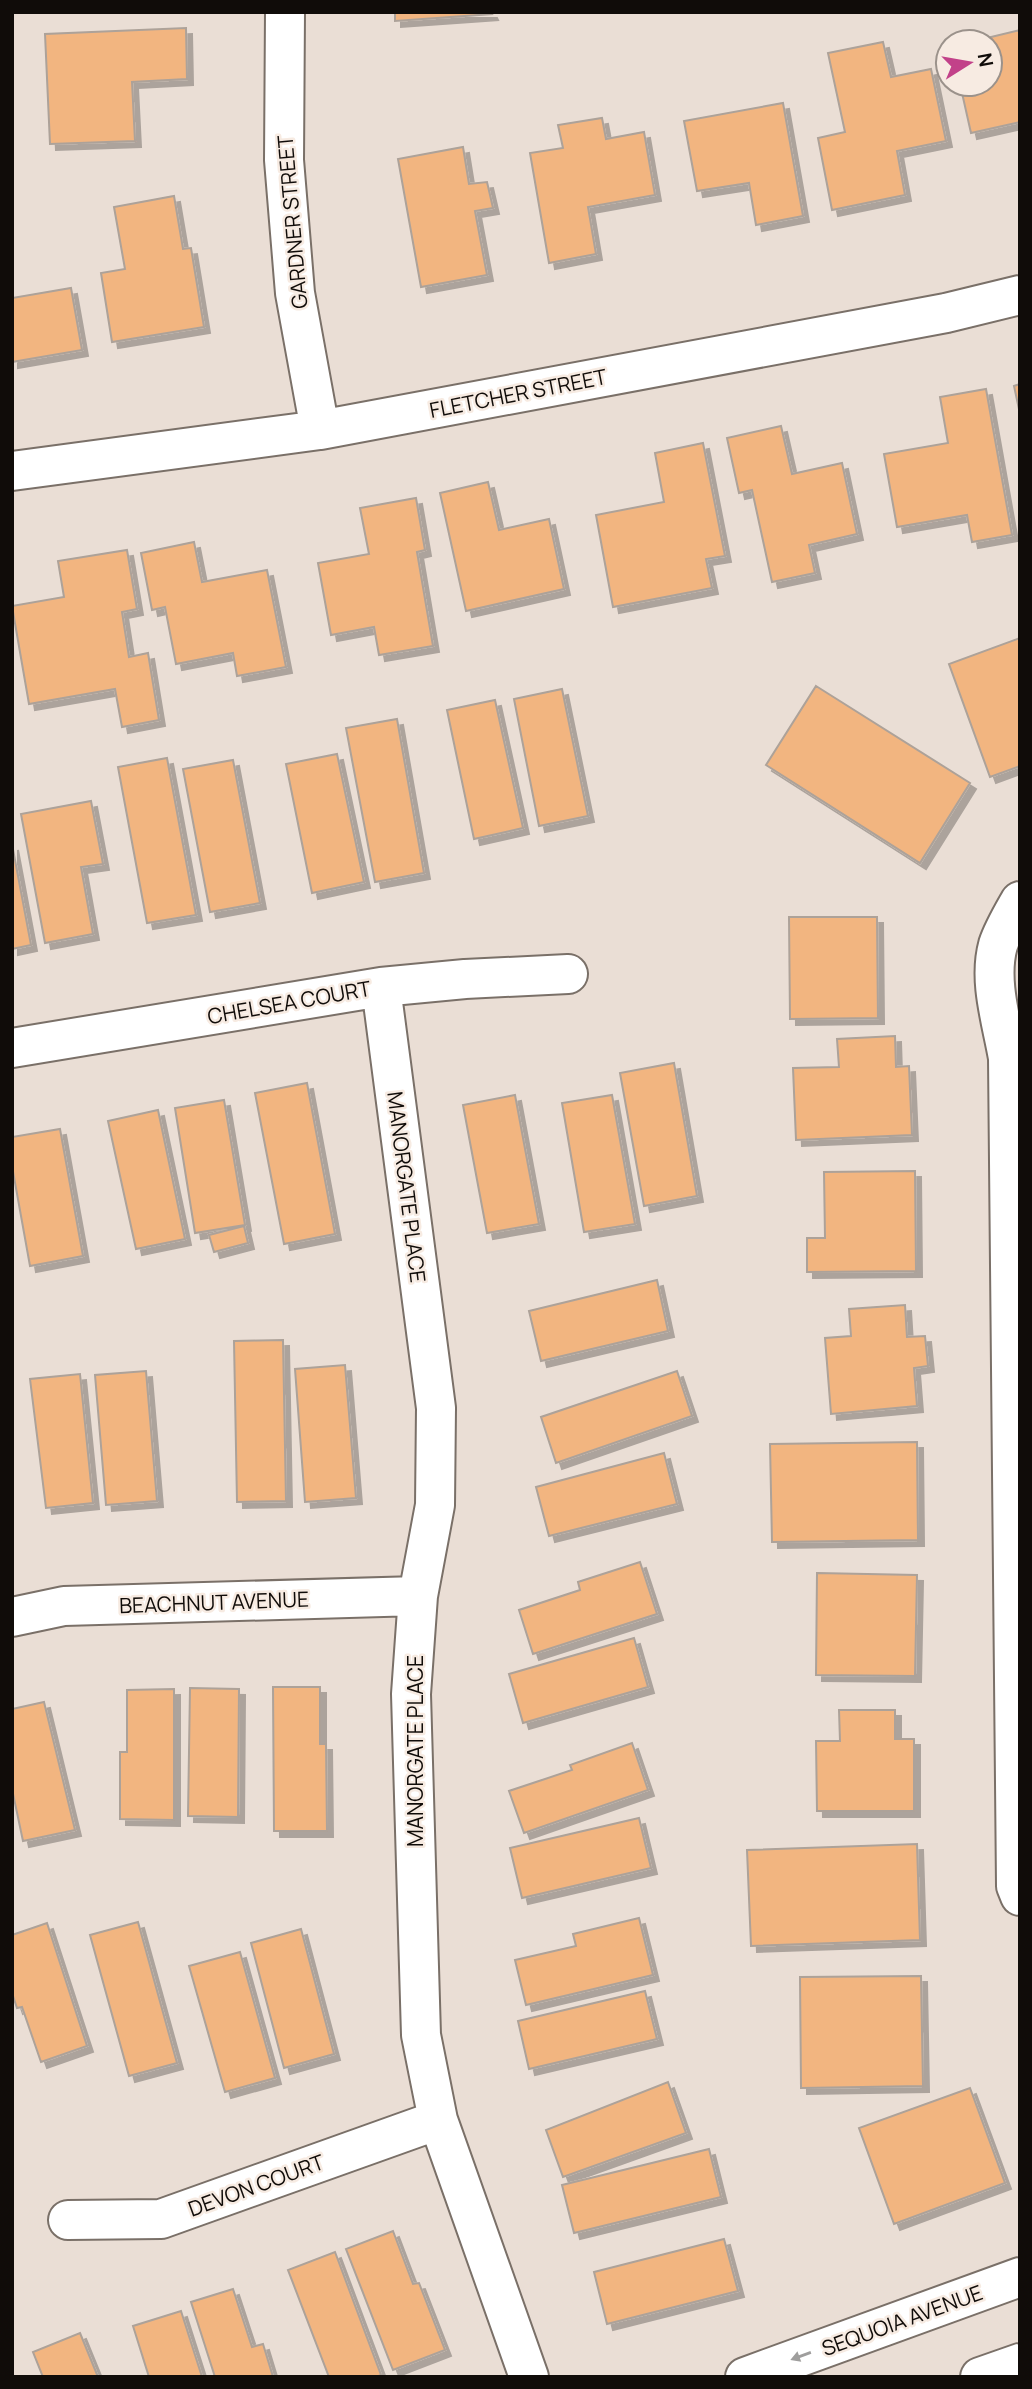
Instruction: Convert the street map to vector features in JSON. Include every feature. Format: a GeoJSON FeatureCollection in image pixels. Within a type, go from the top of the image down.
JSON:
{"type":"FeatureCollection","features":[{"type":"Feature","properties":{"kind":"street","name":"GARDNER STREET"},"geometry":{"type":"LineString","coordinates":[[285,12],[284,160],[295,293],[320,430]]}},
{"type":"Feature","properties":{"kind":"street","name":"FLETCHER STREET"},"geometry":{"type":"LineString","coordinates":[[12,471],[320,430],[946,313],[1020,295]]}},
{"type":"Feature","properties":{"kind":"street"},"geometry":{"type":"LineString","coordinates":[[1013,914],[998,948],[995,988],[1008,1058],[1016,1886],[1020,1896]]}},
{"type":"Feature","properties":{"kind":"street","name":"CHELSEA COURT"},"geometry":{"type":"LineString","coordinates":[[12,1048],[381,987],[465,979],[568,974]]}},
{"type":"Feature","properties":{"kind":"street","name":"MANORGATE PLACE"},"geometry":{"type":"LineString","coordinates":[[381,987],[436,1408],[435,1505],[418,1596],[411,1694],[421,2035],[438,2120],[528,2377]]}},
{"type":"Feature","properties":{"kind":"street","name":"BEACHNUT AVENUE"},"geometry":{"type":"LineString","coordinates":[[12,1617],[64,1606],[418,1596]]}},
{"type":"Feature","properties":{"kind":"street","name":"DEVON COURT"},"geometry":{"type":"LineString","coordinates":[[68,2220],[161,2219],[438,2120]]}},
{"type":"Feature","properties":{"kind":"street","name":"SEQUOIA AVENUE"},"geometry":{"type":"LineString","coordinates":[[745,2377],[1020,2277]]}},
{"type":"Feature","properties":{"kind":"street"},"geometry":{"type":"LineString","coordinates":[[980,2377],[1020,2363]]}},
{"type":"Feature","properties":{"kind":"building"},"geometry":{"type":"Polygon","coordinates":[[[395,12],[491,12],[492,14],[395,21],[395,12]]]}},
{"type":"Feature","properties":{"kind":"building"},"geometry":{"type":"Polygon","coordinates":[[[186,28],[187,79],[132,82],[135,141],[50,144],[45,34],[186,28]]]}},
{"type":"Feature","properties":{"kind":"building"},"geometry":{"type":"Polygon","coordinates":[[[1020,30],[1020,122],[971,133],[963,98],[1004,98],[1004,34],[1020,30]]]}},
{"type":"Feature","properties":{"kind":"building"},"geometry":{"type":"Polygon","coordinates":[[[883,42],[891,77],[931,69],[934,98],[937,98],[946,141],[897,151],[905,195],[832,210],[818,138],[845,132],[828,53],[883,42]]]}},
{"type":"Feature","properties":{"kind":"building"},"geometry":{"type":"Polygon","coordinates":[[[783,103],[803,216],[756,225],[749,183],[697,191],[684,121],[783,103]]]}},
{"type":"Feature","properties":{"kind":"building"},"geometry":{"type":"Polygon","coordinates":[[[602,118],[606,139],[644,132],[655,195],[588,207],[596,254],[549,263],[530,153],[563,148],[558,125],[602,118]]]}},
{"type":"Feature","properties":{"kind":"building"},"geometry":{"type":"Polygon","coordinates":[[[463,147],[469,184],[487,182],[493,208],[475,211],[487,275],[421,287],[398,159],[463,147]]]}},
{"type":"Feature","properties":{"kind":"building"},"geometry":{"type":"Polygon","coordinates":[[[174,196],[183,249],[191,248],[204,327],[112,342],[101,273],[125,269],[114,207],[174,196]]]}},
{"type":"Feature","properties":{"kind":"building"},"geometry":{"type":"Polygon","coordinates":[[[71,288],[82,350],[12,362],[12,298],[71,288]]]}},
{"type":"Feature","properties":{"kind":"building"},"geometry":{"type":"Polygon","coordinates":[[[1020,384],[1020,414],[1014,386],[1020,384]]]}},
{"type":"Feature","properties":{"kind":"building"},"geometry":{"type":"Polygon","coordinates":[[[986,389],[1012,535],[972,542],[967,515],[897,527],[884,454],[948,443],[940,397],[986,389]]]}},
{"type":"Feature","properties":{"kind":"building"},"geometry":{"type":"Polygon","coordinates":[[[781,426],[792,474],[842,463],[857,534],[809,545],[815,573],[772,582],[752,490],[739,493],[727,438],[781,426]]]}},
{"type":"Feature","properties":{"kind":"building"},"geometry":{"type":"Polygon","coordinates":[[[703,443],[725,556],[706,559],[712,588],[613,607],[596,515],[664,502],[655,453],[703,443]]]}},
{"type":"Feature","properties":{"kind":"building"},"geometry":{"type":"Polygon","coordinates":[[[488,482],[499,530],[549,519],[564,589],[466,611],[440,493],[488,482]]]}},
{"type":"Feature","properties":{"kind":"building"},"geometry":{"type":"Polygon","coordinates":[[[416,498],[425,550],[417,552],[433,646],[379,655],[374,627],[331,635],[318,563],[369,554],[360,508],[416,498]]]}},
{"type":"Feature","properties":{"kind":"building"},"geometry":{"type":"Polygon","coordinates":[[[194,542],[202,582],[267,570],[286,667],[237,676],[233,653],[176,664],[165,607],[152,610],[141,553],[194,542]]]}},
{"type":"Feature","properties":{"kind":"building"},"geometry":{"type":"Polygon","coordinates":[[[127,550],[137,609],[122,612],[129,657],[148,653],[159,720],[122,727],[115,689],[29,704],[12,606],[64,597],[58,561],[127,550]]]}},
{"type":"Feature","properties":{"kind":"building"},"geometry":{"type":"Polygon","coordinates":[[[1020,638],[1020,766],[990,777],[949,664],[1020,638]]]}},
{"type":"Feature","properties":{"kind":"building"},"geometry":{"type":"Polygon","coordinates":[[[816,686],[970,783],[920,863],[766,765],[816,686]]]}},
{"type":"Feature","properties":{"kind":"building"},"geometry":{"type":"Polygon","coordinates":[[[562,689],[588,816],[539,826],[514,699],[562,689]]]}},
{"type":"Feature","properties":{"kind":"building"},"geometry":{"type":"Polygon","coordinates":[[[495,700],[523,828],[474,839],[447,710],[495,700]]]}},
{"type":"Feature","properties":{"kind":"building"},"geometry":{"type":"Polygon","coordinates":[[[397,719],[424,873],[375,882],[346,728],[397,719]]]}},
{"type":"Feature","properties":{"kind":"building"},"geometry":{"type":"Polygon","coordinates":[[[337,754],[364,882],[312,893],[286,764],[337,754]]]}},
{"type":"Feature","properties":{"kind":"building"},"geometry":{"type":"Polygon","coordinates":[[[167,758],[196,915],[147,923],[118,767],[167,758]]]}},
{"type":"Feature","properties":{"kind":"building"},"geometry":{"type":"Polygon","coordinates":[[[233,760],[260,903],[210,912],[183,769],[233,760]]]}},
{"type":"Feature","properties":{"kind":"building"},"geometry":{"type":"Polygon","coordinates":[[[91,801],[103,864],[81,867],[93,934],[45,943],[21,814],[91,801]]]}},
{"type":"Feature","properties":{"kind":"building"},"geometry":{"type":"Polygon","coordinates":[[[12,844],[31,945],[12,949],[12,844]]]}},
{"type":"Feature","properties":{"kind":"building"},"geometry":{"type":"Polygon","coordinates":[[[789,917],[877,917],[878,1018],[790,1019],[789,917]]]}},
{"type":"Feature","properties":{"kind":"building"},"geometry":{"type":"Polygon","coordinates":[[[895,1036],[896,1067],[909,1066],[912,1135],[796,1140],[793,1068],[839,1067],[837,1039],[895,1036]]]}},
{"type":"Feature","properties":{"kind":"building"},"geometry":{"type":"Polygon","coordinates":[[[674,1063],[697,1196],[644,1206],[620,1073],[674,1063]]]}},
{"type":"Feature","properties":{"kind":"building"},"geometry":{"type":"Polygon","coordinates":[[[307,1083],[335,1234],[284,1244],[255,1093],[307,1083]]]}},
{"type":"Feature","properties":{"kind":"building"},"geometry":{"type":"Polygon","coordinates":[[[515,1095],[539,1224],[487,1233],[463,1105],[515,1095]]]}},
{"type":"Feature","properties":{"kind":"building"},"geometry":{"type":"Polygon","coordinates":[[[612,1095],[635,1224],[584,1232],[562,1103],[612,1095]]]}},
{"type":"Feature","properties":{"kind":"building"},"geometry":{"type":"Polygon","coordinates":[[[224,1100],[245,1225],[195,1233],[175,1108],[224,1100]]]}},
{"type":"Feature","properties":{"kind":"building"},"geometry":{"type":"Polygon","coordinates":[[[158,1110],[185,1239],[136,1249],[108,1121],[158,1110]]]}},
{"type":"Feature","properties":{"kind":"building"},"geometry":{"type":"Polygon","coordinates":[[[60,1129],[83,1256],[30,1266],[12,1166],[12,1137],[60,1129]]]}},
{"type":"Feature","properties":{"kind":"building"},"geometry":{"type":"Polygon","coordinates":[[[915,1171],[916,1271],[807,1272],[807,1238],[825,1238],[824,1172],[915,1171]]]}},
{"type":"Feature","properties":{"kind":"building"},"geometry":{"type":"Polygon","coordinates":[[[244,1226],[248,1243],[214,1252],[209,1235],[244,1226]]]}},
{"type":"Feature","properties":{"kind":"building"},"geometry":{"type":"Polygon","coordinates":[[[657,1280],[668,1331],[541,1361],[529,1311],[657,1280]]]}},
{"type":"Feature","properties":{"kind":"building"},"geometry":{"type":"Polygon","coordinates":[[[905,1305],[907,1337],[925,1336],[928,1366],[914,1368],[917,1406],[831,1414],[825,1338],[851,1336],[849,1309],[905,1305]]]}},
{"type":"Feature","properties":{"kind":"building"},"geometry":{"type":"Polygon","coordinates":[[[283,1340],[286,1501],[237,1502],[234,1341],[283,1340]]]}},
{"type":"Feature","properties":{"kind":"building"},"geometry":{"type":"Polygon","coordinates":[[[345,1365],[356,1498],[305,1502],[295,1369],[345,1365]]]}},
{"type":"Feature","properties":{"kind":"building"},"geometry":{"type":"Polygon","coordinates":[[[146,1371],[157,1501],[106,1505],[95,1375],[146,1371]]]}},
{"type":"Feature","properties":{"kind":"building"},"geometry":{"type":"Polygon","coordinates":[[[677,1371],[692,1416],[556,1463],[541,1417],[677,1371]]]}},
{"type":"Feature","properties":{"kind":"building"},"geometry":{"type":"Polygon","coordinates":[[[80,1374],[93,1503],[46,1508],[30,1379],[80,1374]]]}},
{"type":"Feature","properties":{"kind":"building"},"geometry":{"type":"Polygon","coordinates":[[[917,1442],[918,1540],[772,1542],[770,1444],[917,1442]]]}},
{"type":"Feature","properties":{"kind":"building"},"geometry":{"type":"Polygon","coordinates":[[[664,1453],[677,1504],[549,1536],[536,1487],[664,1453]]]}},
{"type":"Feature","properties":{"kind":"building"},"geometry":{"type":"Polygon","coordinates":[[[640,1562],[657,1614],[533,1654],[519,1610],[580,1590],[578,1582],[640,1562]]]}},
{"type":"Feature","properties":{"kind":"building"},"geometry":{"type":"Polygon","coordinates":[[[817,1573],[917,1575],[915,1676],[816,1675],[817,1573]]]}},
{"type":"Feature","properties":{"kind":"building"},"geometry":{"type":"Polygon","coordinates":[[[634,1638],[648,1687],[523,1723],[509,1674],[634,1638]]]}},
{"type":"Feature","properties":{"kind":"building"},"geometry":{"type":"Polygon","coordinates":[[[273,1687],[320,1687],[320,1744],[326,1744],[327,1831],[274,1831],[273,1687]]]}},
{"type":"Feature","properties":{"kind":"building"},"geometry":{"type":"Polygon","coordinates":[[[190,1688],[239,1689],[238,1817],[188,1816],[190,1688]]]}},
{"type":"Feature","properties":{"kind":"building"},"geometry":{"type":"Polygon","coordinates":[[[174,1689],[174,1820],[120,1819],[120,1752],[127,1752],[127,1690],[174,1689]]]}},
{"type":"Feature","properties":{"kind":"building"},"geometry":{"type":"Polygon","coordinates":[[[44,1702],[75,1830],[23,1841],[12,1789],[12,1709],[44,1702]]]}},
{"type":"Feature","properties":{"kind":"building"},"geometry":{"type":"Polygon","coordinates":[[[839,1710],[895,1710],[895,1739],[914,1739],[914,1811],[817,1811],[816,1741],[840,1741],[839,1710]]]}},
{"type":"Feature","properties":{"kind":"building"},"geometry":{"type":"Polygon","coordinates":[[[632,1743],[648,1790],[524,1833],[509,1791],[572,1770],[570,1765],[632,1743]]]}},
{"type":"Feature","properties":{"kind":"building"},"geometry":{"type":"Polygon","coordinates":[[[639,1818],[651,1868],[522,1898],[510,1848],[639,1818]]]}},
{"type":"Feature","properties":{"kind":"building"},"geometry":{"type":"Polygon","coordinates":[[[917,1844],[920,1940],[751,1946],[747,1850],[917,1844]]]}},
{"type":"Feature","properties":{"kind":"building"},"geometry":{"type":"Polygon","coordinates":[[[639,1918],[653,1975],[526,2005],[515,1960],[576,1946],[573,1934],[639,1918]]]}},
{"type":"Feature","properties":{"kind":"building"},"geometry":{"type":"Polygon","coordinates":[[[138,1922],[177,2063],[129,2076],[90,1935],[138,1922]]]}},
{"type":"Feature","properties":{"kind":"building"},"geometry":{"type":"Polygon","coordinates":[[[47,1923],[87,2046],[41,2062],[22,2007],[17,2008],[12,1993],[12,1935],[47,1923]]]}},
{"type":"Feature","properties":{"kind":"building"},"geometry":{"type":"Polygon","coordinates":[[[301,1929],[334,2054],[284,2068],[251,1943],[301,1929]]]}},
{"type":"Feature","properties":{"kind":"building"},"geometry":{"type":"Polygon","coordinates":[[[240,1952],[275,2078],[225,2092],[189,1966],[240,1952]]]}},
{"type":"Feature","properties":{"kind":"building"},"geometry":{"type":"Polygon","coordinates":[[[921,1976],[923,2086],[801,2088],[800,1977],[921,1976]]]}},
{"type":"Feature","properties":{"kind":"building"},"geometry":{"type":"Polygon","coordinates":[[[645,1991],[657,2039],[529,2069],[518,2021],[645,1991]]]}},
{"type":"Feature","properties":{"kind":"building"},"geometry":{"type":"Polygon","coordinates":[[[668,2082],[686,2133],[563,2177],[546,2130],[668,2082]]]}},
{"type":"Feature","properties":{"kind":"building"},"geometry":{"type":"Polygon","coordinates":[[[970,2088],[1005,2183],[894,2224],[859,2128],[970,2088]]]}},
{"type":"Feature","properties":{"kind":"building"},"geometry":{"type":"Polygon","coordinates":[[[709,2149],[721,2197],[574,2233],[562,2185],[709,2149]]]}},
{"type":"Feature","properties":{"kind":"building"},"geometry":{"type":"Polygon","coordinates":[[[393,2231],[413,2284],[419,2283],[445,2350],[393,2370],[346,2249],[393,2231]]]}},
{"type":"Feature","properties":{"kind":"building"},"geometry":{"type":"Polygon","coordinates":[[[724,2239],[738,2291],[607,2324],[594,2272],[724,2239]]]}},
{"type":"Feature","properties":{"kind":"building"},"geometry":{"type":"Polygon","coordinates":[[[335,2252],[381,2375],[376,2377],[329,2377],[288,2270],[335,2252]]]}},
{"type":"Feature","properties":{"kind":"building"},"geometry":{"type":"Polygon","coordinates":[[[233,2289],[252,2347],[263,2344],[273,2377],[215,2377],[191,2302],[233,2289]]]}},
{"type":"Feature","properties":{"kind":"building"},"geometry":{"type":"Polygon","coordinates":[[[181,2311],[202,2377],[149,2377],[133,2326],[181,2311]]]}},
{"type":"Feature","properties":{"kind":"building"},"geometry":{"type":"Polygon","coordinates":[[[80,2333],[98,2377],[43,2377],[33,2352],[80,2333]]]}}]}
